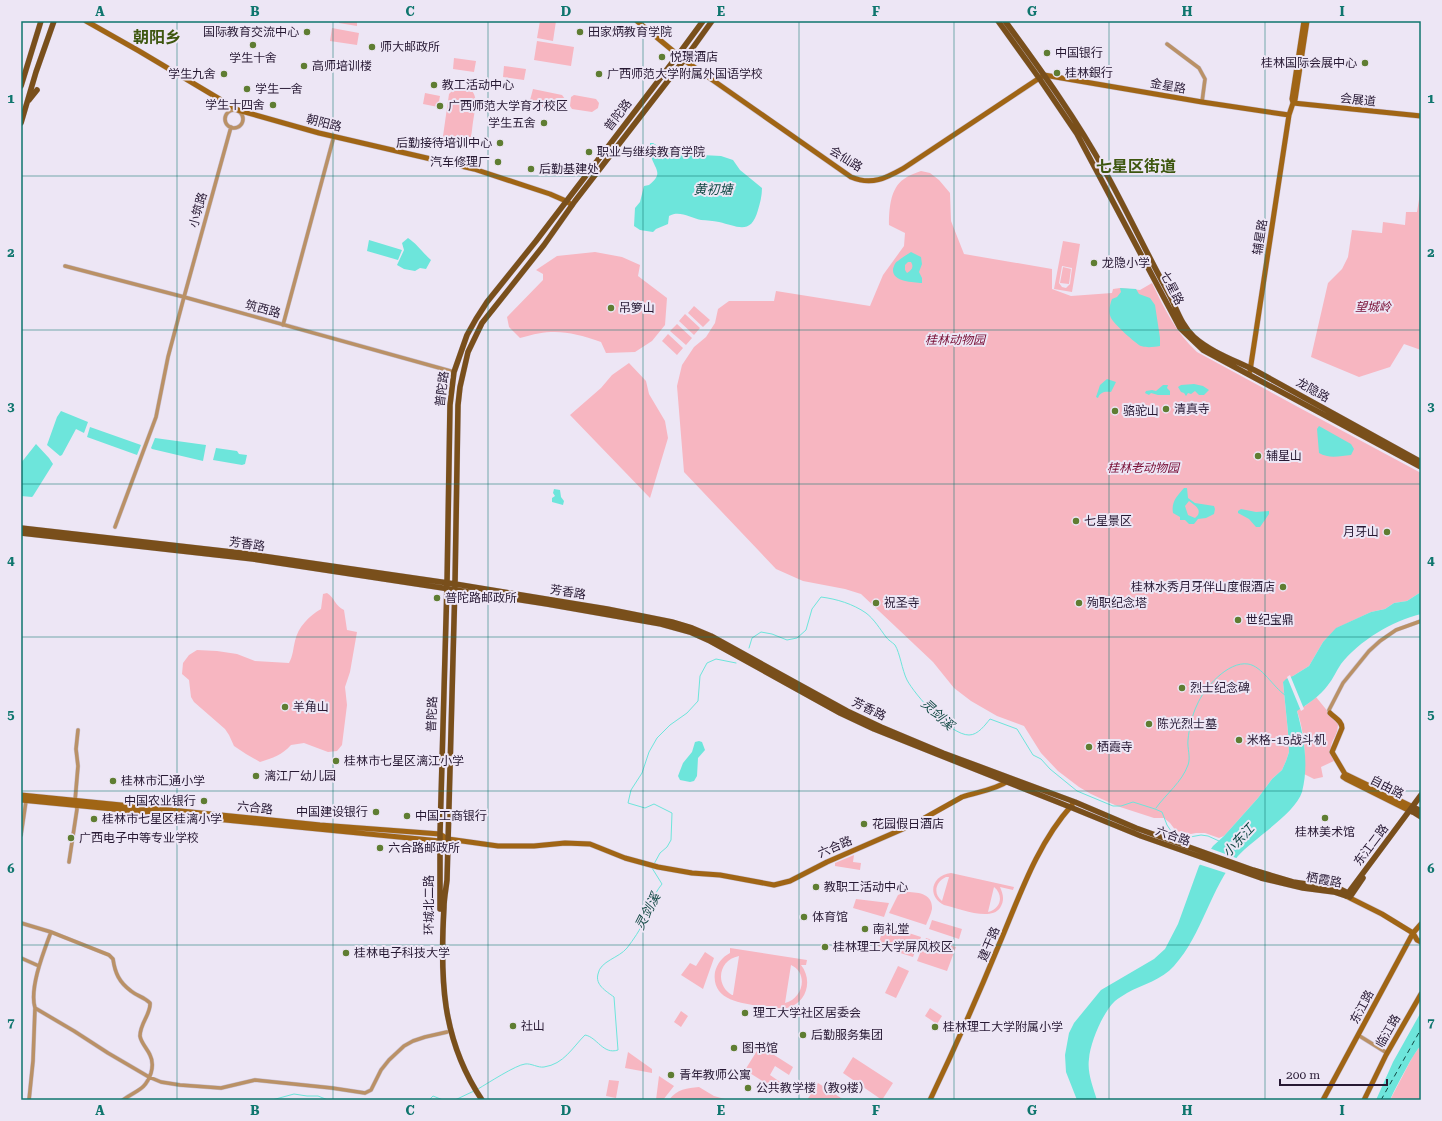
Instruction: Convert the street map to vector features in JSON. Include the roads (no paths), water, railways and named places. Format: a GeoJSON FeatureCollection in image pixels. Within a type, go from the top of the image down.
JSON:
{"type":"FeatureCollection","features":[{"type":"Feature","properties":{"kind":"main road"},"geometry":{"type":"LineString","coordinates":[[21,86],[41,21]]}},
{"type":"Feature","properties":{"kind":"main road"},"geometry":{"type":"LineString","coordinates":[[21,123],[54,21]]}},
{"type":"Feature","properties":{"kind":"main road","name":"普陀路"},"geometry":{"type":"LineString","coordinates":[[440,840],[450,405],[454,372],[461,350],[476,319],[487,302],[536,242],[703,21]]}},
{"type":"Feature","properties":{"kind":"main road","name":"普陀路"},"geometry":{"type":"LineString","coordinates":[[448,839],[458,405],[461,382],[468,352],[482,323],[540,250],[572,205],[684,60],[712,21]]}},
{"type":"Feature","properties":{"kind":"main road","name":"七星路"},"geometry":{"type":"LineString","coordinates":[[998,21],[1042,76],[1078,125],[1106,172],[1184,326],[1194,337]]}},
{"type":"Feature","properties":{"kind":"main road","name":"七星路"},"geometry":{"type":"LineString","coordinates":[[1005,21],[1042,76],[1077,134],[1180,328],[1203,350],[1421,467]]}},
{"type":"Feature","properties":{"kind":"main road"},"geometry":{"type":"LineString","coordinates":[[21,76],[26,68]]}},
{"type":"Feature","properties":{"kind":"main road"},"geometry":{"type":"LineString","coordinates":[[26,105],[37,90]]}},
{"type":"Feature","properties":{"kind":"main road","name":"龙隐路"},"geometry":{"type":"LineString","coordinates":[[1194,337],[1214,350],[1250,368],[1421,462]]}},
{"type":"Feature","properties":{"kind":"main road","name":"芳香路"},"geometry":{"type":"LineString","coordinates":[[21,528],[241,554],[447,586]]}},
{"type":"Feature","properties":{"kind":"main road","name":"芳香路"},"geometry":{"type":"LineString","coordinates":[[21,533],[253,559],[455,587],[653,622],[690,632],[710,641],[840,713],[874,729],[1009,780],[1075,802]]}},
{"type":"Feature","properties":{"kind":"main road","name":"芳香路"},"geometry":{"type":"LineString","coordinates":[[1009,780],[1070,807]]}},
{"type":"Feature","properties":{"kind":"main road"},"geometry":{"type":"LineString","coordinates":[[1414,810],[1421,795]]}},
{"type":"Feature","properties":{"kind":"main road"},"geometry":{"type":"LineString","coordinates":[[1414,810],[1421,801]]}},
{"type":"Feature","properties":{"kind":"main road","name":"六合路"},"geometry":{"type":"LineString","coordinates":[[1075,802],[1203,855]]}},
{"type":"Feature","properties":{"kind":"main road","name":"六合路"},"geometry":{"type":"LineString","coordinates":[[1070,807],[1141,836],[1203,855]]}},
{"type":"Feature","properties":{"kind":"main road","name":"自由路"},"geometry":{"type":"LineString","coordinates":[[1414,810],[1421,817]]}},
{"type":"Feature","properties":{"kind":"main road","name":"东江二路"},"geometry":{"type":"LineString","coordinates":[[1349,895],[1414,810]]}},
{"type":"Feature","properties":{"kind":"main road","name":"环城北二路"},"geometry":{"type":"LineString","coordinates":[[448,839],[443,930],[443,992],[445,1010],[454,1043],[470,1085]]}},
{"type":"Feature","properties":{"kind":"main road","name":"环城北二路"},"geometry":{"type":"LineString","coordinates":[[440,840],[439,972],[442,1004],[447,1032],[456,1058],[470,1085]]}},
{"type":"Feature","properties":{"kind":"main road","name":"栖霞路"},"geometry":{"type":"LineString","coordinates":[[1203,855],[1236,867],[1293,882],[1340,889],[1349,895]]}},
{"type":"Feature","properties":{"kind":"main road"},"geometry":{"type":"LineString","coordinates":[[470,1085],[478,1098]]}},
{"type":"Feature","properties":{"kind":"street","name":"朝阳路"},"geometry":{"type":"LineString","coordinates":[[86,21],[238,110],[334,136],[474,169],[526,185],[566,201],[572,205]]}},
{"type":"Feature","properties":{"kind":"street","name":"会仙路"},"geometry":{"type":"LineString","coordinates":[[637,21],[684,60],[851,177],[862,181],[884,179],[904,168],[1042,76]]}},
{"type":"Feature","properties":{"kind":"street","name":"辅星路"},"geometry":{"type":"LineString","coordinates":[[1293,103],[1292,98],[1304,21]]}},
{"type":"Feature","properties":{"kind":"street","name":"辅星路"},"geometry":{"type":"LineString","coordinates":[[1249,374],[1289,115],[1295,100],[1307,21]]}},
{"type":"Feature","properties":{"kind":"street"},"geometry":{"type":"LineString","coordinates":[[1167,44],[1199,68],[1205,79],[1202,102]]}},
{"type":"Feature","properties":{"kind":"street","name":"金星路"},"geometry":{"type":"LineString","coordinates":[[1042,76],[1289,115]]}},
{"type":"Feature","properties":{"kind":"street","name":"会展道"},"geometry":{"type":"LineString","coordinates":[[1293,103],[1421,116]]}},
{"type":"Feature","properties":{"kind":"street"},"geometry":{"type":"LineString","coordinates":[[238,110],[242,114],[242,123],[237,127],[231,127],[226,124],[225,115],[229,111],[238,110]]}},
{"type":"Feature","properties":{"kind":"street","name":"小筑路"},"geometry":{"type":"LineString","coordinates":[[115,527],[156,417],[168,357],[231,127]]}},
{"type":"Feature","properties":{"kind":"street"},"geometry":{"type":"LineString","coordinates":[[283,325],[334,136]]}},
{"type":"Feature","properties":{"kind":"street","name":"筑西路"},"geometry":{"type":"LineString","coordinates":[[65,266],[184,297],[454,372]]}},
{"type":"Feature","properties":{"kind":"street"},"geometry":{"type":"LineString","coordinates":[[1330,713],[1329,710],[1344,683],[1369,651],[1396,630],[1421,621]]}},
{"type":"Feature","properties":{"kind":"street","name":"自由路"},"geometry":{"type":"LineString","coordinates":[[1330,713],[1342,725],[1332,752],[1344,775],[1414,810]]}},
{"type":"Feature","properties":{"kind":"street"},"geometry":{"type":"LineString","coordinates":[[69,862],[77,809],[75,803],[78,771],[76,749],[78,730]]}},
{"type":"Feature","properties":{"kind":"street","name":"六合路"},"geometry":{"type":"LineString","coordinates":[[21,795],[75,803],[440,840],[448,839],[498,846],[534,846],[565,843],[590,844],[624,858],[658,867],[692,874],[720,875],[766,885],[774,885],[782,884],[827,862],[912,826],[962,798],[976,794],[1009,780]]}},
{"type":"Feature","properties":{"kind":"street"},"geometry":{"type":"LineString","coordinates":[[21,835],[23,801]]}},
{"type":"Feature","properties":{"kind":"street","name":"六合路"},"geometry":{"type":"LineString","coordinates":[[23,801],[75,803],[440,834]]}},
{"type":"Feature","properties":{"kind":"street","name":"建干路"},"geometry":{"type":"LineString","coordinates":[[930,1100],[979,993],[1034,863],[1055,827],[1075,802]]}},
{"type":"Feature","properties":{"kind":"street"},"geometry":{"type":"LineString","coordinates":[[440,834],[448,839]]}},
{"type":"Feature","properties":{"kind":"street","name":"栖霞路"},"geometry":{"type":"LineString","coordinates":[[1349,895],[1414,932],[1417,940],[1421,942]]}},
{"type":"Feature","properties":{"kind":"street"},"geometry":{"type":"LineString","coordinates":[[21,923],[51,932],[109,955],[113,959],[114,971],[117,975],[131,991],[150,1003],[149,1011],[142,1025],[140,1036],[141,1042],[150,1055],[152,1063],[149,1077],[146,1084],[134,1094],[123,1100]]}},
{"type":"Feature","properties":{"kind":"street","name":"东江路"},"geometry":{"type":"LineString","coordinates":[[1323,1100],[1414,932],[1421,924]]}},
{"type":"Feature","properties":{"kind":"street"},"geometry":{"type":"LineString","coordinates":[[29,1100],[33,1061],[34,998],[39,966],[51,932]]}},
{"type":"Feature","properties":{"kind":"street"},"geometry":{"type":"LineString","coordinates":[[21,958],[39,966]]}},
{"type":"Feature","properties":{"kind":"street","name":"临江路"},"geometry":{"type":"LineString","coordinates":[[1364,1100],[1387,1053],[1421,994]]}},
{"type":"Feature","properties":{"kind":"street"},"geometry":{"type":"LineString","coordinates":[[34,1008],[74,1031],[108,1054],[149,1077],[167,1083],[221,1088],[254,1080],[365,1093],[371,1090],[381,1070],[404,1046],[425,1037],[447,1032]]}},
{"type":"Feature","properties":{"kind":"street"},"geometry":{"type":"LineString","coordinates":[[1358,1035],[1387,1053]]}},
{"type":"Feature","properties":{"kind":"water","name":"黄初塘"},"geometry":{"type":"Polygon","coordinates":[[[650,143],[653,143],[669,153],[681,150],[702,155],[721,156],[733,160],[740,170],[762,188],[755,218],[747,226],[737,227],[719,222],[701,220],[681,214],[673,214],[669,216],[668,224],[656,229],[653,232],[640,230],[634,226],[635,208],[640,202],[644,186],[649,185],[654,181],[657,174],[651,156],[650,143]]]}},
{"type":"Feature","properties":{"kind":"water"},"geometry":{"type":"Polygon","coordinates":[[[408,238],[431,260],[426,269],[420,268],[415,271],[404,269],[397,265],[404,250],[402,243],[408,238]]]}},
{"type":"Feature","properties":{"kind":"water"},"geometry":{"type":"Polygon","coordinates":[[[369,240],[402,250],[398,260],[367,251],[369,240]]]}},
{"type":"Feature","properties":{"kind":"water"},"geometry":{"type":"Polygon","coordinates":[[[911,252],[921,257],[922,264],[919,272],[922,278],[922,283],[909,282],[899,279],[894,273],[893,269],[895,263],[911,252]],[[908,262],[905,265],[905,270],[907,273],[912,268],[911,262],[908,262]]]}},
{"type":"Feature","properties":{"kind":"water"},"geometry":{"type":"Polygon","coordinates":[[[1120,288],[1136,289],[1139,294],[1150,298],[1155,305],[1160,346],[1141,346],[1113,321],[1110,313],[1110,306],[1112,299],[1117,297],[1121,292],[1120,288]]]}},
{"type":"Feature","properties":{"kind":"water"},"geometry":{"type":"Polygon","coordinates":[[[1107,379],[1116,382],[1111,392],[1103,392],[1098,398],[1096,397],[1100,385],[1107,379]]]}},
{"type":"Feature","properties":{"kind":"water"},"geometry":{"type":"Polygon","coordinates":[[[1194,384],[1203,386],[1209,390],[1204,395],[1199,395],[1195,391],[1191,394],[1188,393],[1186,396],[1178,387],[1181,385],[1194,384]]]}},
{"type":"Feature","properties":{"kind":"water"},"geometry":{"type":"Polygon","coordinates":[[[1163,385],[1168,385],[1167,388],[1170,391],[1170,395],[1158,395],[1151,393],[1149,395],[1145,393],[1146,391],[1156,391],[1163,385]]]}},
{"type":"Feature","properties":{"kind":"water"},"geometry":{"type":"Polygon","coordinates":[[[61,411],[88,422],[84,433],[76,429],[62,455],[60,456],[47,445],[57,417],[61,411]]]}},
{"type":"Feature","properties":{"kind":"water"},"geometry":{"type":"Polygon","coordinates":[[[1319,426],[1351,444],[1354,449],[1351,455],[1331,457],[1319,453],[1317,429],[1319,426]]]}},
{"type":"Feature","properties":{"kind":"water"},"geometry":{"type":"Polygon","coordinates":[[[90,427],[141,445],[137,455],[87,437],[90,427]]]}},
{"type":"Feature","properties":{"kind":"water"},"geometry":{"type":"Polygon","coordinates":[[[155,438],[206,445],[203,461],[152,449],[151,448],[155,438]]]}},
{"type":"Feature","properties":{"kind":"water"},"geometry":{"type":"Polygon","coordinates":[[[36,444],[53,464],[32,497],[21,496],[21,463],[36,444]]]}},
{"type":"Feature","properties":{"kind":"water"},"geometry":{"type":"Polygon","coordinates":[[[216,448],[237,451],[239,454],[247,455],[245,464],[242,465],[213,460],[216,448]]]}},
{"type":"Feature","properties":{"kind":"water"},"geometry":{"type":"Polygon","coordinates":[[[1184,488],[1187,488],[1188,498],[1195,503],[1214,506],[1214,514],[1206,518],[1198,519],[1194,524],[1189,524],[1185,520],[1180,520],[1180,517],[1173,513],[1173,506],[1175,499],[1184,488]],[[1189,501],[1185,506],[1188,515],[1195,518],[1199,513],[1199,510],[1189,501]]]}},
{"type":"Feature","properties":{"kind":"water"},"geometry":{"type":"Polygon","coordinates":[[[554,489],[560,490],[561,497],[564,501],[563,505],[552,502],[552,498],[555,496],[553,493],[554,489]]]}},
{"type":"Feature","properties":{"kind":"water"},"geometry":{"type":"Polygon","coordinates":[[[1241,509],[1256,512],[1269,511],[1269,514],[1260,527],[1256,527],[1249,519],[1238,513],[1241,509]]]}},
{"type":"Feature","properties":{"kind":"water","name":"小东江"},"geometry":{"type":"Polygon","coordinates":[[[1421,592],[1421,614],[1410,617],[1388,627],[1357,647],[1341,664],[1330,683],[1321,693],[1310,703],[1297,711],[1305,751],[1304,782],[1302,792],[1298,800],[1283,817],[1245,849],[1228,869],[1213,896],[1200,926],[1184,953],[1174,966],[1164,975],[1127,993],[1110,1006],[1098,1028],[1090,1052],[1090,1074],[1097,1100],[1077,1100],[1066,1072],[1065,1055],[1069,1033],[1074,1023],[1101,990],[1154,959],[1165,949],[1178,924],[1199,866],[1213,846],[1224,836],[1258,798],[1272,779],[1282,770],[1289,752],[1283,682],[1309,666],[1323,642],[1336,628],[1371,612],[1385,609],[1394,603],[1407,601],[1421,592]]]}},
{"type":"Feature","properties":{"kind":"water"},"geometry":{"type":"Polygon","coordinates":[[[695,742],[702,742],[705,750],[698,758],[697,776],[694,781],[690,782],[680,780],[678,776],[683,763],[692,752],[695,742]]]}},
{"type":"Feature","properties":{"kind":"water"},"geometry":{"type":"Polygon","coordinates":[[[1421,1012],[1421,1046],[1400,1079],[1390,1100],[1376,1100],[1393,1062],[1421,1012]]]}},
{"type":"Feature","properties":{"kind":"waterway","name":"灵剑溪"},"geometry":{"type":"LineString","coordinates":[[749,648],[752,638],[761,632],[772,634],[787,640],[797,638],[806,630],[812,609],[821,597],[833,599],[850,605],[869,615],[887,638],[895,645],[905,676],[911,687],[925,704],[952,729],[961,733],[972,735],[981,729],[990,719],[1017,729],[1033,755],[1041,759],[1050,769],[1077,791],[1113,806],[1121,806],[1133,802],[1155,809],[1162,812],[1167,825],[1174,833],[1190,837],[1201,835],[1208,836],[1219,841]]}},
{"type":"Feature","properties":{"kind":"waterway","name":"灵剑溪"},"geometry":{"type":"LineString","coordinates":[[654,864],[660,853],[667,847],[671,840],[672,813],[654,804],[645,808],[628,803],[631,790],[642,773],[649,752],[657,738],[670,725],[687,713],[698,701],[700,676],[707,663],[716,659],[736,663]]}},
{"type":"Feature","properties":{"kind":"waterway"},"geometry":{"type":"LineString","coordinates":[[1156,808],[1182,777],[1188,765],[1188,740],[1194,713],[1200,698],[1218,677],[1233,667],[1240,664],[1248,664],[1263,673],[1285,695]]}},
{"type":"Feature","properties":{"kind":"waterway","name":"灵剑溪"},"geometry":{"type":"LineString","coordinates":[[478,1089],[521,1065],[527,1064],[544,1067],[557,1063],[567,1055],[585,1035],[589,1036],[608,1050],[618,1050],[614,997],[600,985],[597,978],[599,970],[602,966],[624,951],[641,927],[654,897],[662,884],[652,868]]}},
{"type":"Feature","properties":{"kind":"waterway","name":"灵剑溪"},"geometry":{"type":"LineString","coordinates":[[455,1100],[474,1091]]}},
{"type":"Feature","properties":{"kind":"waterway","name":"灵剑溪"},"geometry":{"type":"LineString","coordinates":[[272,1100],[294,1094],[318,1096],[328,1100]]}},
{"type":"Feature","properties":{"kind":"waterway","name":"灵剑溪"},"geometry":{"type":"LineString","coordinates":[[429,1100],[433,1096],[443,1100]]}},
{"type":"Feature","properties":{"kind":"place","name":"国际教育交流中心"},"geometry":{"type":"Point","coordinates":[307,32]}},
{"type":"Feature","properties":{"kind":"place","name":"田家炳教育学院"},"geometry":{"type":"Point","coordinates":[580,32]}},
{"type":"Feature","properties":{"kind":"place","name":"学生十舍"},"geometry":{"type":"Point","coordinates":[253,45]}},
{"type":"Feature","properties":{"kind":"place","name":"师大邮政所"},"geometry":{"type":"Point","coordinates":[372,47]}},
{"type":"Feature","properties":{"kind":"place","name":"中国银行"},"geometry":{"type":"Point","coordinates":[1047,53]}},
{"type":"Feature","properties":{"kind":"place","name":"悦璟酒店"},"geometry":{"type":"Point","coordinates":[662,57]}},
{"type":"Feature","properties":{"kind":"place","name":"桂林国际会展中心"},"geometry":{"type":"Point","coordinates":[1365,63]}},
{"type":"Feature","properties":{"kind":"place","name":"高师培训楼"},"geometry":{"type":"Point","coordinates":[304,66]}},
{"type":"Feature","properties":{"kind":"place","name":"桂林銀行"},"geometry":{"type":"Point","coordinates":[1057,73]}},
{"type":"Feature","properties":{"kind":"place","name":"学生九舍"},"geometry":{"type":"Point","coordinates":[224,74]}},
{"type":"Feature","properties":{"kind":"place","name":"广西师范大学附属外国语学校"},"geometry":{"type":"Point","coordinates":[599,74]}},
{"type":"Feature","properties":{"kind":"place","name":"教工活动中心"},"geometry":{"type":"Point","coordinates":[434,85]}},
{"type":"Feature","properties":{"kind":"place","name":"学生一舍"},"geometry":{"type":"Point","coordinates":[247,89]}},
{"type":"Feature","properties":{"kind":"place","name":"学生十四舍"},"geometry":{"type":"Point","coordinates":[273,105]}},
{"type":"Feature","properties":{"kind":"place","name":"广西师范大学育才校区"},"geometry":{"type":"Point","coordinates":[440,106]}},
{"type":"Feature","properties":{"kind":"place","name":"学生五舍"},"geometry":{"type":"Point","coordinates":[544,123]}},
{"type":"Feature","properties":{"kind":"place","name":"后勤接待培训中心"},"geometry":{"type":"Point","coordinates":[500,143]}},
{"type":"Feature","properties":{"kind":"place","name":"职业与继续教育学院"},"geometry":{"type":"Point","coordinates":[589,152]}},
{"type":"Feature","properties":{"kind":"place","name":"汽车修理厂"},"geometry":{"type":"Point","coordinates":[498,162]}},
{"type":"Feature","properties":{"kind":"place","name":"后勤基建处"},"geometry":{"type":"Point","coordinates":[531,169]}},
{"type":"Feature","properties":{"kind":"place","name":"龙隐小学"},"geometry":{"type":"Point","coordinates":[1094,263]}},
{"type":"Feature","properties":{"kind":"place","name":"吊箩山"},"geometry":{"type":"Point","coordinates":[611,308]}},
{"type":"Feature","properties":{"kind":"place","name":"清真寺"},"geometry":{"type":"Point","coordinates":[1166,409]}},
{"type":"Feature","properties":{"kind":"place","name":"骆驼山"},"geometry":{"type":"Point","coordinates":[1115,411]}},
{"type":"Feature","properties":{"kind":"place","name":"辅星山"},"geometry":{"type":"Point","coordinates":[1258,456]}},
{"type":"Feature","properties":{"kind":"place","name":"七星景区"},"geometry":{"type":"Point","coordinates":[1076,521]}},
{"type":"Feature","properties":{"kind":"place","name":"月牙山"},"geometry":{"type":"Point","coordinates":[1387,532]}},
{"type":"Feature","properties":{"kind":"place","name":"桂林水秀月牙伴山度假酒店"},"geometry":{"type":"Point","coordinates":[1283,587]}},
{"type":"Feature","properties":{"kind":"place","name":"普陀路邮政所"},"geometry":{"type":"Point","coordinates":[437,598]}},
{"type":"Feature","properties":{"kind":"place","name":"祝圣寺"},"geometry":{"type":"Point","coordinates":[876,603]}},
{"type":"Feature","properties":{"kind":"place","name":"殉职纪念塔"},"geometry":{"type":"Point","coordinates":[1079,603]}},
{"type":"Feature","properties":{"kind":"place","name":"世纪宝鼎"},"geometry":{"type":"Point","coordinates":[1238,620]}},
{"type":"Feature","properties":{"kind":"place","name":"烈士纪念碑"},"geometry":{"type":"Point","coordinates":[1182,688]}},
{"type":"Feature","properties":{"kind":"place","name":"羊角山"},"geometry":{"type":"Point","coordinates":[285,707]}},
{"type":"Feature","properties":{"kind":"place","name":"陈光烈士墓"},"geometry":{"type":"Point","coordinates":[1149,724]}},
{"type":"Feature","properties":{"kind":"place","name":"米格-15战斗机"},"geometry":{"type":"Point","coordinates":[1239,740]}},
{"type":"Feature","properties":{"kind":"place","name":"栖霞寺"},"geometry":{"type":"Point","coordinates":[1089,747]}},
{"type":"Feature","properties":{"kind":"place","name":"桂林市七星区漓江小学"},"geometry":{"type":"Point","coordinates":[336,761]}},
{"type":"Feature","properties":{"kind":"place","name":"漓江厂幼儿园"},"geometry":{"type":"Point","coordinates":[256,776]}},
{"type":"Feature","properties":{"kind":"place","name":"桂林市汇通小学"},"geometry":{"type":"Point","coordinates":[113,781]}},
{"type":"Feature","properties":{"kind":"place","name":"中国农业银行"},"geometry":{"type":"Point","coordinates":[204,801]}},
{"type":"Feature","properties":{"kind":"place","name":"中国建设银行"},"geometry":{"type":"Point","coordinates":[376,812]}},
{"type":"Feature","properties":{"kind":"place","name":"中国工商银行"},"geometry":{"type":"Point","coordinates":[407,816]}},
{"type":"Feature","properties":{"kind":"place","name":"桂林美术馆"},"geometry":{"type":"Point","coordinates":[1325,818]}},
{"type":"Feature","properties":{"kind":"place","name":"桂林市七星区桂漓小学"},"geometry":{"type":"Point","coordinates":[94,819]}},
{"type":"Feature","properties":{"kind":"place","name":"花园假日酒店"},"geometry":{"type":"Point","coordinates":[864,824]}},
{"type":"Feature","properties":{"kind":"place","name":"广西电子中等专业学校"},"geometry":{"type":"Point","coordinates":[71,838]}},
{"type":"Feature","properties":{"kind":"place","name":"六合路邮政所"},"geometry":{"type":"Point","coordinates":[380,848]}},
{"type":"Feature","properties":{"kind":"place","name":"教职工活动中心"},"geometry":{"type":"Point","coordinates":[816,887]}},
{"type":"Feature","properties":{"kind":"place","name":"体育馆"},"geometry":{"type":"Point","coordinates":[804,917]}},
{"type":"Feature","properties":{"kind":"place","name":"南礼堂"},"geometry":{"type":"Point","coordinates":[865,929]}},
{"type":"Feature","properties":{"kind":"place","name":"桂林理工大学屏风校区"},"geometry":{"type":"Point","coordinates":[825,947]}},
{"type":"Feature","properties":{"kind":"place","name":"桂林电子科技大学"},"geometry":{"type":"Point","coordinates":[346,953]}},
{"type":"Feature","properties":{"kind":"place","name":"理工大学社区居委会"},"geometry":{"type":"Point","coordinates":[745,1013]}},
{"type":"Feature","properties":{"kind":"place","name":"社山"},"geometry":{"type":"Point","coordinates":[513,1026]}},
{"type":"Feature","properties":{"kind":"place","name":"桂林理工大学附属小学"},"geometry":{"type":"Point","coordinates":[935,1027]}},
{"type":"Feature","properties":{"kind":"place","name":"后勤服务集团"},"geometry":{"type":"Point","coordinates":[803,1035]}},
{"type":"Feature","properties":{"kind":"place","name":"图书馆"},"geometry":{"type":"Point","coordinates":[734,1048]}},
{"type":"Feature","properties":{"kind":"place","name":"青年教师公寓"},"geometry":{"type":"Point","coordinates":[671,1075]}},
{"type":"Feature","properties":{"kind":"place","name":"公共教学楼（教9楼）"},"geometry":{"type":"Point","coordinates":[748,1088]}},
{"type":"Feature","properties":{"kind":"district","name":"朝阳乡"},"geometry":{"type":"Point","coordinates":[157,37]}},
{"type":"Feature","properties":{"kind":"district","name":"七星区街道"},"geometry":{"type":"Point","coordinates":[1136,166]}},
{"type":"Feature","properties":{"kind":"park label","name":"望城岭"},"geometry":{"type":"Point","coordinates":[1373,307]}},
{"type":"Feature","properties":{"kind":"park label","name":"桂林动物园"},"geometry":{"type":"Point","coordinates":[955,340]}},
{"type":"Feature","properties":{"kind":"park label","name":"桂林老动物园"},"geometry":{"type":"Point","coordinates":[1143,468]}}]}
